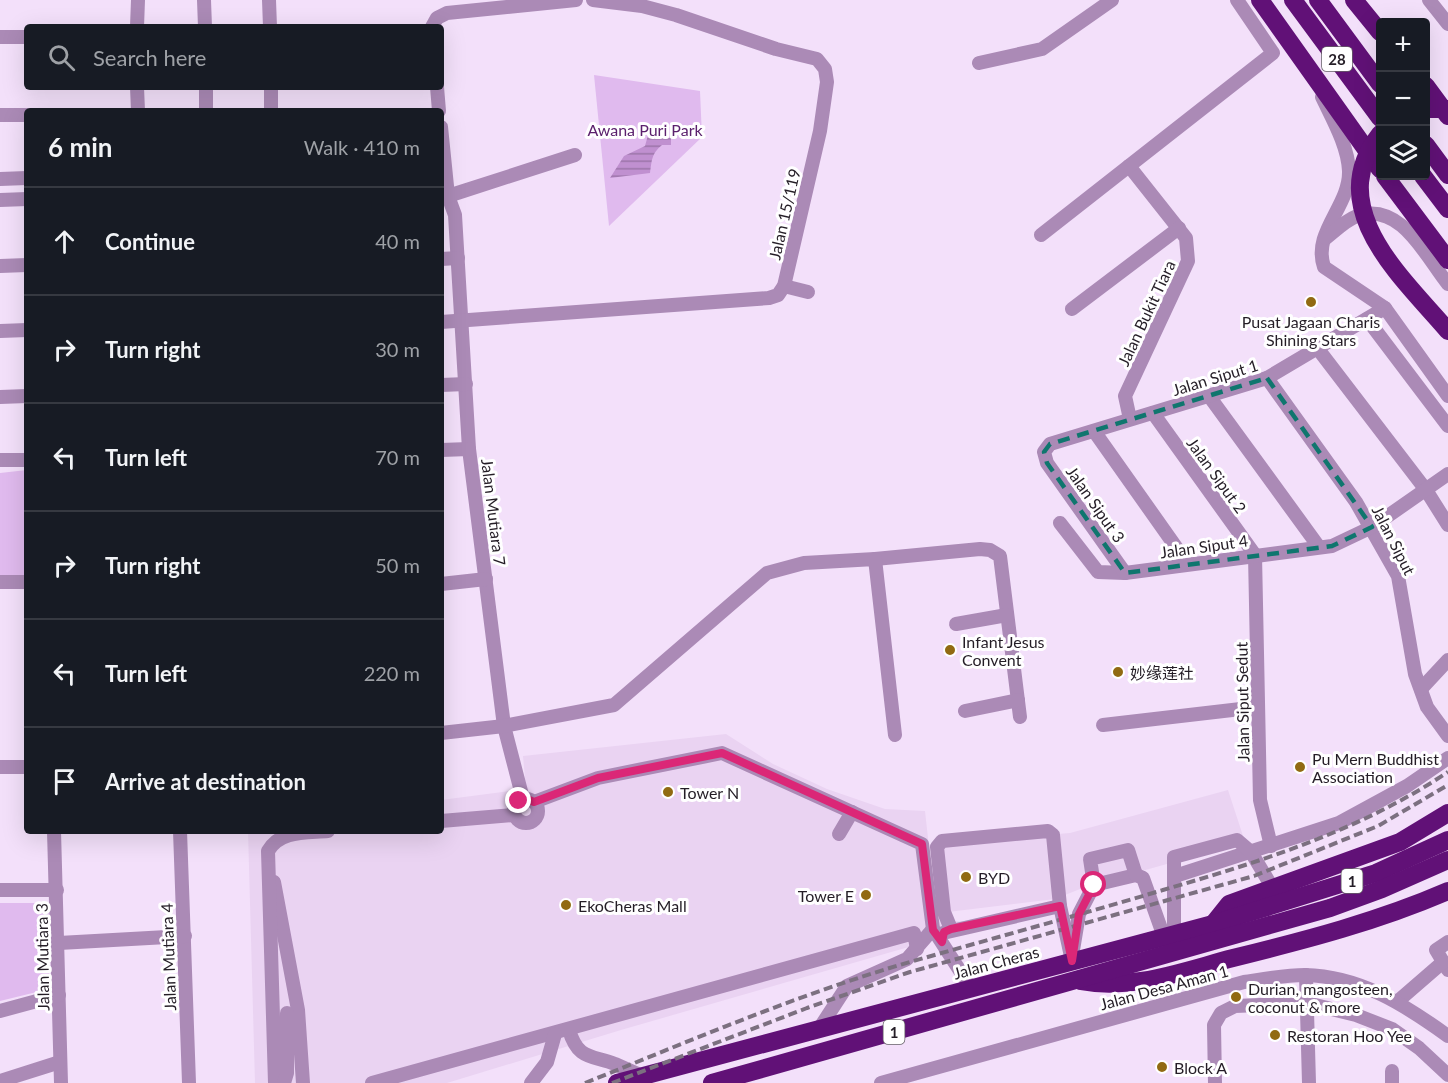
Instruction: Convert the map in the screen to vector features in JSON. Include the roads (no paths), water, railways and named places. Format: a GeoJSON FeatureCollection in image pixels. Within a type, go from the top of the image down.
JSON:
{"type":"FeatureCollection","features":[{"type":"Feature","properties":{"kind":"highway"},"geometry":{"type":"LineString","coordinates":[[1260,0],[1376,164]]}},
{"type":"Feature","properties":{"kind":"highway","name":"28"},"geometry":{"type":"LineString","coordinates":[[1293,0],[1376,113]]}},
{"type":"Feature","properties":{"kind":"highway","name":"28"},"geometry":{"type":"LineString","coordinates":[[1318,0],[1376,79]]}},
{"type":"Feature","properties":{"kind":"highway"},"geometry":{"type":"LineString","coordinates":[[1354,0],[1376,27]]}},
{"type":"Feature","properties":{"kind":"highway"},"geometry":{"type":"LineString","coordinates":[[1430,93],[1448,116]]}},
{"type":"Feature","properties":{"kind":"highway"},"geometry":{"type":"LineString","coordinates":[[1430,109],[1448,109]]}},
{"type":"Feature","properties":{"kind":"highway"},"geometry":{"type":"LineString","coordinates":[[1376,140],[1362,176],[1360,190],[1365,221],[1387,259],[1448,331]]}},
{"type":"Feature","properties":{"kind":"highway"},"geometry":{"type":"LineString","coordinates":[[1430,152],[1448,175]]}},
{"type":"Feature","properties":{"kind":"highway"},"geometry":{"type":"LineString","coordinates":[[1388,180],[1448,260]]}},
{"type":"Feature","properties":{"kind":"highway"},"geometry":{"type":"LineString","coordinates":[[1426,180],[1448,209]]}},
{"type":"Feature","properties":{"kind":"highway"},"geometry":{"type":"LineString","coordinates":[[1213,924],[1229,904],[1400,842],[1448,813]]}},
{"type":"Feature","properties":{"kind":"highway","name":"Jalan Cheras"},"geometry":{"type":"LineString","coordinates":[[616,1083],[1213,924],[1376,873],[1448,840]]}},
{"type":"Feature","properties":{"kind":"highway","name":"1"},"geometry":{"type":"LineString","coordinates":[[712,1083],[1268,926],[1382,890],[1448,860]]}},
{"type":"Feature","properties":{"kind":"highway"},"geometry":{"type":"LineString","coordinates":[[1076,980],[1105,986],[1148,980],[1324,935],[1448,891]]}},
{"type":"Feature","properties":{"kind":"street"},"geometry":{"type":"LineString","coordinates":[[137,24],[138,0]]}},
{"type":"Feature","properties":{"kind":"street"},"geometry":{"type":"LineString","coordinates":[[204,0],[205,24]]}},
{"type":"Feature","properties":{"kind":"street"},"geometry":{"type":"LineString","coordinates":[[269,0],[270,24]]}},
{"type":"Feature","properties":{"kind":"street"},"geometry":{"type":"LineString","coordinates":[[434,24],[437,18],[447,13],[576,0]]}},
{"type":"Feature","properties":{"kind":"street","name":"Jalan 15/119"},"geometry":{"type":"LineString","coordinates":[[444,322],[769,298],[778,295],[784,286],[820,131],[827,82],[825,69],[817,59],[776,49],[676,15],[642,6],[592,0]]}},
{"type":"Feature","properties":{"kind":"street"},"geometry":{"type":"LineString","coordinates":[[979,63],[1042,49],[1113,0]]}},
{"type":"Feature","properties":{"kind":"street"},"geometry":{"type":"LineString","coordinates":[[1041,235],[1273,53],[1237,0]]}},
{"type":"Feature","properties":{"kind":"street"},"geometry":{"type":"LineString","coordinates":[[1434,2],[1448,24]]}},
{"type":"Feature","properties":{"kind":"street"},"geometry":{"type":"LineString","coordinates":[[0,37],[24,37]]}},
{"type":"Feature","properties":{"kind":"street"},"geometry":{"type":"LineString","coordinates":[[1312,76],[1345,149],[1349,171],[1346,191],[1322,241],[1320,256],[1324,267],[1385,308],[1448,396]]}},
{"type":"Feature","properties":{"kind":"street"},"geometry":{"type":"LineString","coordinates":[[137,90],[138,108]]}},
{"type":"Feature","properties":{"kind":"street"},"geometry":{"type":"LineString","coordinates":[[206,90],[206,108]]}},
{"type":"Feature","properties":{"kind":"street"},"geometry":{"type":"LineString","coordinates":[[271,90],[271,108]]}},
{"type":"Feature","properties":{"kind":"street"},"geometry":{"type":"LineString","coordinates":[[437,90],[439,108]]}},
{"type":"Feature","properties":{"kind":"street"},"geometry":{"type":"LineString","coordinates":[[0,115],[24,115]]}},
{"type":"Feature","properties":{"kind":"street"},"geometry":{"type":"LineString","coordinates":[[444,178],[445,195],[576,154]]}},
{"type":"Feature","properties":{"kind":"street","name":"Jalan Bukit Tiara"},"geometry":{"type":"LineString","coordinates":[[1129,166],[1186,238],[1188,261],[1125,396],[1130,419]]}},
{"type":"Feature","properties":{"kind":"street"},"geometry":{"type":"LineString","coordinates":[[0,179],[24,178]]}},
{"type":"Feature","properties":{"kind":"street","name":"Jalan Mutiara 7"},"geometry":{"type":"LineString","coordinates":[[445,195],[455,215],[469,449],[504,726],[528,801]]}},
{"type":"Feature","properties":{"kind":"street"},"geometry":{"type":"LineString","coordinates":[[0,200],[24,199]]}},
{"type":"Feature","properties":{"kind":"street"},"geometry":{"type":"LineString","coordinates":[[1322,241],[1356,216],[1367,214],[1389,217],[1408,231],[1448,284]]}},
{"type":"Feature","properties":{"kind":"street"},"geometry":{"type":"LineString","coordinates":[[1072,309],[1179,228]]}},
{"type":"Feature","properties":{"kind":"street"},"geometry":{"type":"LineString","coordinates":[[444,259],[458,258]]}},
{"type":"Feature","properties":{"kind":"street"},"geometry":{"type":"LineString","coordinates":[[0,266],[24,265]]}},
{"type":"Feature","properties":{"kind":"street"},"geometry":{"type":"LineString","coordinates":[[784,286],[808,292]]}},
{"type":"Feature","properties":{"kind":"street","name":"Jalan Siput 1"},"geometry":{"type":"LineString","coordinates":[[1044,452],[1050,444],[1267,378],[1385,308]]}},
{"type":"Feature","properties":{"kind":"street"},"geometry":{"type":"LineString","coordinates":[[1367,319],[1448,426]]}},
{"type":"Feature","properties":{"kind":"street"},"geometry":{"type":"LineString","coordinates":[[0,331],[24,330]]}},
{"type":"Feature","properties":{"kind":"street"},"geometry":{"type":"LineString","coordinates":[[1318,349],[1426,490],[1448,525]]}},
{"type":"Feature","properties":{"kind":"street","name":"Jalan Siput"},"geometry":{"type":"LineString","coordinates":[[1267,378],[1372,527],[1398,576],[1415,674],[1427,707],[1448,736]]}},
{"type":"Feature","properties":{"kind":"street"},"geometry":{"type":"LineString","coordinates":[[444,384],[466,384]]}},
{"type":"Feature","properties":{"kind":"street"},"geometry":{"type":"LineString","coordinates":[[0,397],[24,396]]}},
{"type":"Feature","properties":{"kind":"street"},"geometry":{"type":"LineString","coordinates":[[1209,396],[1319,547]]}},
{"type":"Feature","properties":{"kind":"street","name":"Jalan Siput 2"},"geometry":{"type":"LineString","coordinates":[[1153,413],[1255,555]]}},
{"type":"Feature","properties":{"kind":"street"},"geometry":{"type":"LineString","coordinates":[[1094,431],[1188,564]]}},
{"type":"Feature","properties":{"kind":"street"},"geometry":{"type":"LineString","coordinates":[[444,450],[469,449]]}},
{"type":"Feature","properties":{"kind":"street","name":"Jalan Siput 3"},"geometry":{"type":"LineString","coordinates":[[1044,452],[1047,463],[1125,573]]}},
{"type":"Feature","properties":{"kind":"street"},"geometry":{"type":"LineString","coordinates":[[0,460],[24,460]]}},
{"type":"Feature","properties":{"kind":"street","name":"Jalan Siput 4"},"geometry":{"type":"LineString","coordinates":[[1060,523],[1098,572],[1125,573],[1332,546],[1372,527],[1448,474]]}},
{"type":"Feature","properties":{"kind":"street"},"geometry":{"type":"LineString","coordinates":[[444,733],[504,726],[614,705],[767,573],[804,564],[990,550],[1000,556],[1020,717]]}},
{"type":"Feature","properties":{"kind":"street","name":"Jalan Siput Sedut"},"geometry":{"type":"LineString","coordinates":[[1255,555],[1260,800],[1271,846]]}},
{"type":"Feature","properties":{"kind":"street"},"geometry":{"type":"LineString","coordinates":[[875,559],[895,735]]}},
{"type":"Feature","properties":{"kind":"street"},"geometry":{"type":"LineString","coordinates":[[444,584],[486,579]]}},
{"type":"Feature","properties":{"kind":"street"},"geometry":{"type":"LineString","coordinates":[[0,582],[24,582]]}},
{"type":"Feature","properties":{"kind":"street"},"geometry":{"type":"LineString","coordinates":[[956,624],[1007,615]]}},
{"type":"Feature","properties":{"kind":"street"},"geometry":{"type":"LineString","coordinates":[[1420,689],[1448,660]]}},
{"type":"Feature","properties":{"kind":"street"},"geometry":{"type":"LineString","coordinates":[[965,711],[1018,700]]}},
{"type":"Feature","properties":{"kind":"street"},"geometry":{"type":"LineString","coordinates":[[1103,725],[1258,707]]}},
{"type":"Feature","properties":{"kind":"street"},"geometry":{"type":"LineString","coordinates":[[514,814],[516,803],[598,778],[722,753],[922,844],[933,930],[970,988]]}},
{"type":"Feature","properties":{"kind":"street"},"geometry":{"type":"LineString","coordinates":[[1169,935],[1175,876],[1339,823],[1407,786],[1448,758]]}},
{"type":"Feature","properties":{"kind":"street"},"geometry":{"type":"LineString","coordinates":[[0,767],[24,767]]}},
{"type":"Feature","properties":{"kind":"street"},"geometry":{"type":"LineString","coordinates":[[514,814],[522,823],[533,821],[538,809],[528,801]]}},
{"type":"Feature","properties":{"kind":"street"},"geometry":{"type":"LineString","coordinates":[[839,834],[852,812]]}},
{"type":"Feature","properties":{"kind":"street"},"geometry":{"type":"LineString","coordinates":[[444,821],[514,814]]}},
{"type":"Feature","properties":{"kind":"street"},"geometry":{"type":"LineString","coordinates":[[951,929],[944,912],[937,847],[942,841],[1048,831],[1053,835],[1060,906],[1072,961]]}},
{"type":"Feature","properties":{"kind":"street","name":"Jalan Mutiara 3"},"geometry":{"type":"LineString","coordinates":[[54,834],[59,943],[61,1083]]}},
{"type":"Feature","properties":{"kind":"street","name":"Jalan Mutiara 4"},"geometry":{"type":"LineString","coordinates":[[180,834],[189,1083]]}},
{"type":"Feature","properties":{"kind":"street"},"geometry":{"type":"LineString","coordinates":[[275,1083],[268,850],[275,840],[297,834]]}},
{"type":"Feature","properties":{"kind":"street"},"geometry":{"type":"LineString","coordinates":[[1072,961],[1079,914],[1094,885],[1090,859],[1130,851],[1136,875],[1147,883],[1169,935]]}},
{"type":"Feature","properties":{"kind":"street"},"geometry":{"type":"LineString","coordinates":[[1251,852],[1272,887]]}},
{"type":"Feature","properties":{"kind":"street"},"geometry":{"type":"LineString","coordinates":[[269,866],[298,1010],[303,1083]]}},
{"type":"Feature","properties":{"kind":"street"},"geometry":{"type":"LineString","coordinates":[[1094,885],[1136,875]]}},
{"type":"Feature","properties":{"kind":"street"},"geometry":{"type":"LineString","coordinates":[[0,890],[57,890]]}},
{"type":"Feature","properties":{"kind":"street"},"geometry":{"type":"LineString","coordinates":[[942,942],[944,932],[951,929],[1060,906]]}},
{"type":"Feature","properties":{"kind":"street"},"geometry":{"type":"LineString","coordinates":[[819,1029],[847,986],[907,959],[933,930]]}},
{"type":"Feature","properties":{"kind":"street"},"geometry":{"type":"LineString","coordinates":[[372,1083],[914,933],[917,949]]}},
{"type":"Feature","properties":{"kind":"street"},"geometry":{"type":"LineString","coordinates":[[59,943],[185,936]]}},
{"type":"Feature","properties":{"kind":"street"},"geometry":{"type":"LineString","coordinates":[[1398,1001],[1445,966],[1436,950],[1448,942]]}},
{"type":"Feature","properties":{"kind":"street"},"geometry":{"type":"LineString","coordinates":[[1306,975],[1309,1083]]}},
{"type":"Feature","properties":{"kind":"street","name":"Jalan Desa Aman 1"},"geometry":{"type":"LineString","coordinates":[[881,1083],[1244,982],[1306,975],[1359,984],[1398,1001],[1448,1036]]}},
{"type":"Feature","properties":{"kind":"street"},"geometry":{"type":"LineString","coordinates":[[0,1011],[59,995]]}},
{"type":"Feature","properties":{"kind":"street"},"geometry":{"type":"LineString","coordinates":[[1215,1083],[1214,1025],[1221,1013],[1235,1006],[1307,1003],[1356,1016],[1392,1029],[1419,1048],[1448,1075]]}},
{"type":"Feature","properties":{"kind":"street"},"geometry":{"type":"LineString","coordinates":[[284,1083],[287,1073],[287,1013]]}},
{"type":"Feature","properties":{"kind":"street"},"geometry":{"type":"LineString","coordinates":[[569,1030],[572,1040],[582,1054],[613,1063],[642,1076]]}},
{"type":"Feature","properties":{"kind":"street"},"geometry":{"type":"LineString","coordinates":[[531,1083],[547,1062],[555,1034]]}},
{"type":"Feature","properties":{"kind":"street"},"geometry":{"type":"LineString","coordinates":[[0,1081],[60,1062]]}},
{"type":"Feature","properties":{"kind":"street"},"geometry":{"type":"LineString","coordinates":[[932,1068],[932,1083]]}},
{"type":"Feature","properties":{"kind":"railway"},"geometry":{"type":"LineString","coordinates":[[585,1083],[827,988],[1200,879],[1274,855],[1381,811],[1448,772]]}},
{"type":"Feature","properties":{"kind":"railway"},"geometry":{"type":"LineString","coordinates":[[612,1083],[807,1008],[910,972],[1254,876],[1378,826],[1448,785]]}},
{"type":"Feature","properties":{"kind":"place","name":"Pusat Jagaan Charis Shining Stars"},"geometry":{"type":"Point","coordinates":[1311,302]}},
{"type":"Feature","properties":{"kind":"place","name":"Infant Jesus Convent"},"geometry":{"type":"Point","coordinates":[950,650]}},
{"type":"Feature","properties":{"kind":"place","name":"妙缘莲社"},"geometry":{"type":"Point","coordinates":[1118,672]}},
{"type":"Feature","properties":{"kind":"place","name":"Pu Mern Buddhist Association"},"geometry":{"type":"Point","coordinates":[1300,767]}},
{"type":"Feature","properties":{"kind":"place","name":"Tower N"},"geometry":{"type":"Point","coordinates":[668,792]}},
{"type":"Feature","properties":{"kind":"place","name":"BYD"},"geometry":{"type":"Point","coordinates":[966,877]}},
{"type":"Feature","properties":{"kind":"place","name":"Tower E"},"geometry":{"type":"Point","coordinates":[866,895]}},
{"type":"Feature","properties":{"kind":"place","name":"EkoCheras Mall"},"geometry":{"type":"Point","coordinates":[566,905]}},
{"type":"Feature","properties":{"kind":"place","name":"Durian, mangosteen, coconut & more"},"geometry":{"type":"Point","coordinates":[1236,997]}},
{"type":"Feature","properties":{"kind":"place","name":"Restoran Hoo Yee"},"geometry":{"type":"Point","coordinates":[1275,1035]}},
{"type":"Feature","properties":{"kind":"place","name":"Block A"},"geometry":{"type":"Point","coordinates":[1162,1067]}},
{"type":"Feature","properties":{"kind":"park label","name":"Awana Puri Park"},"geometry":{"type":"Point","coordinates":[645,129]}}]}
